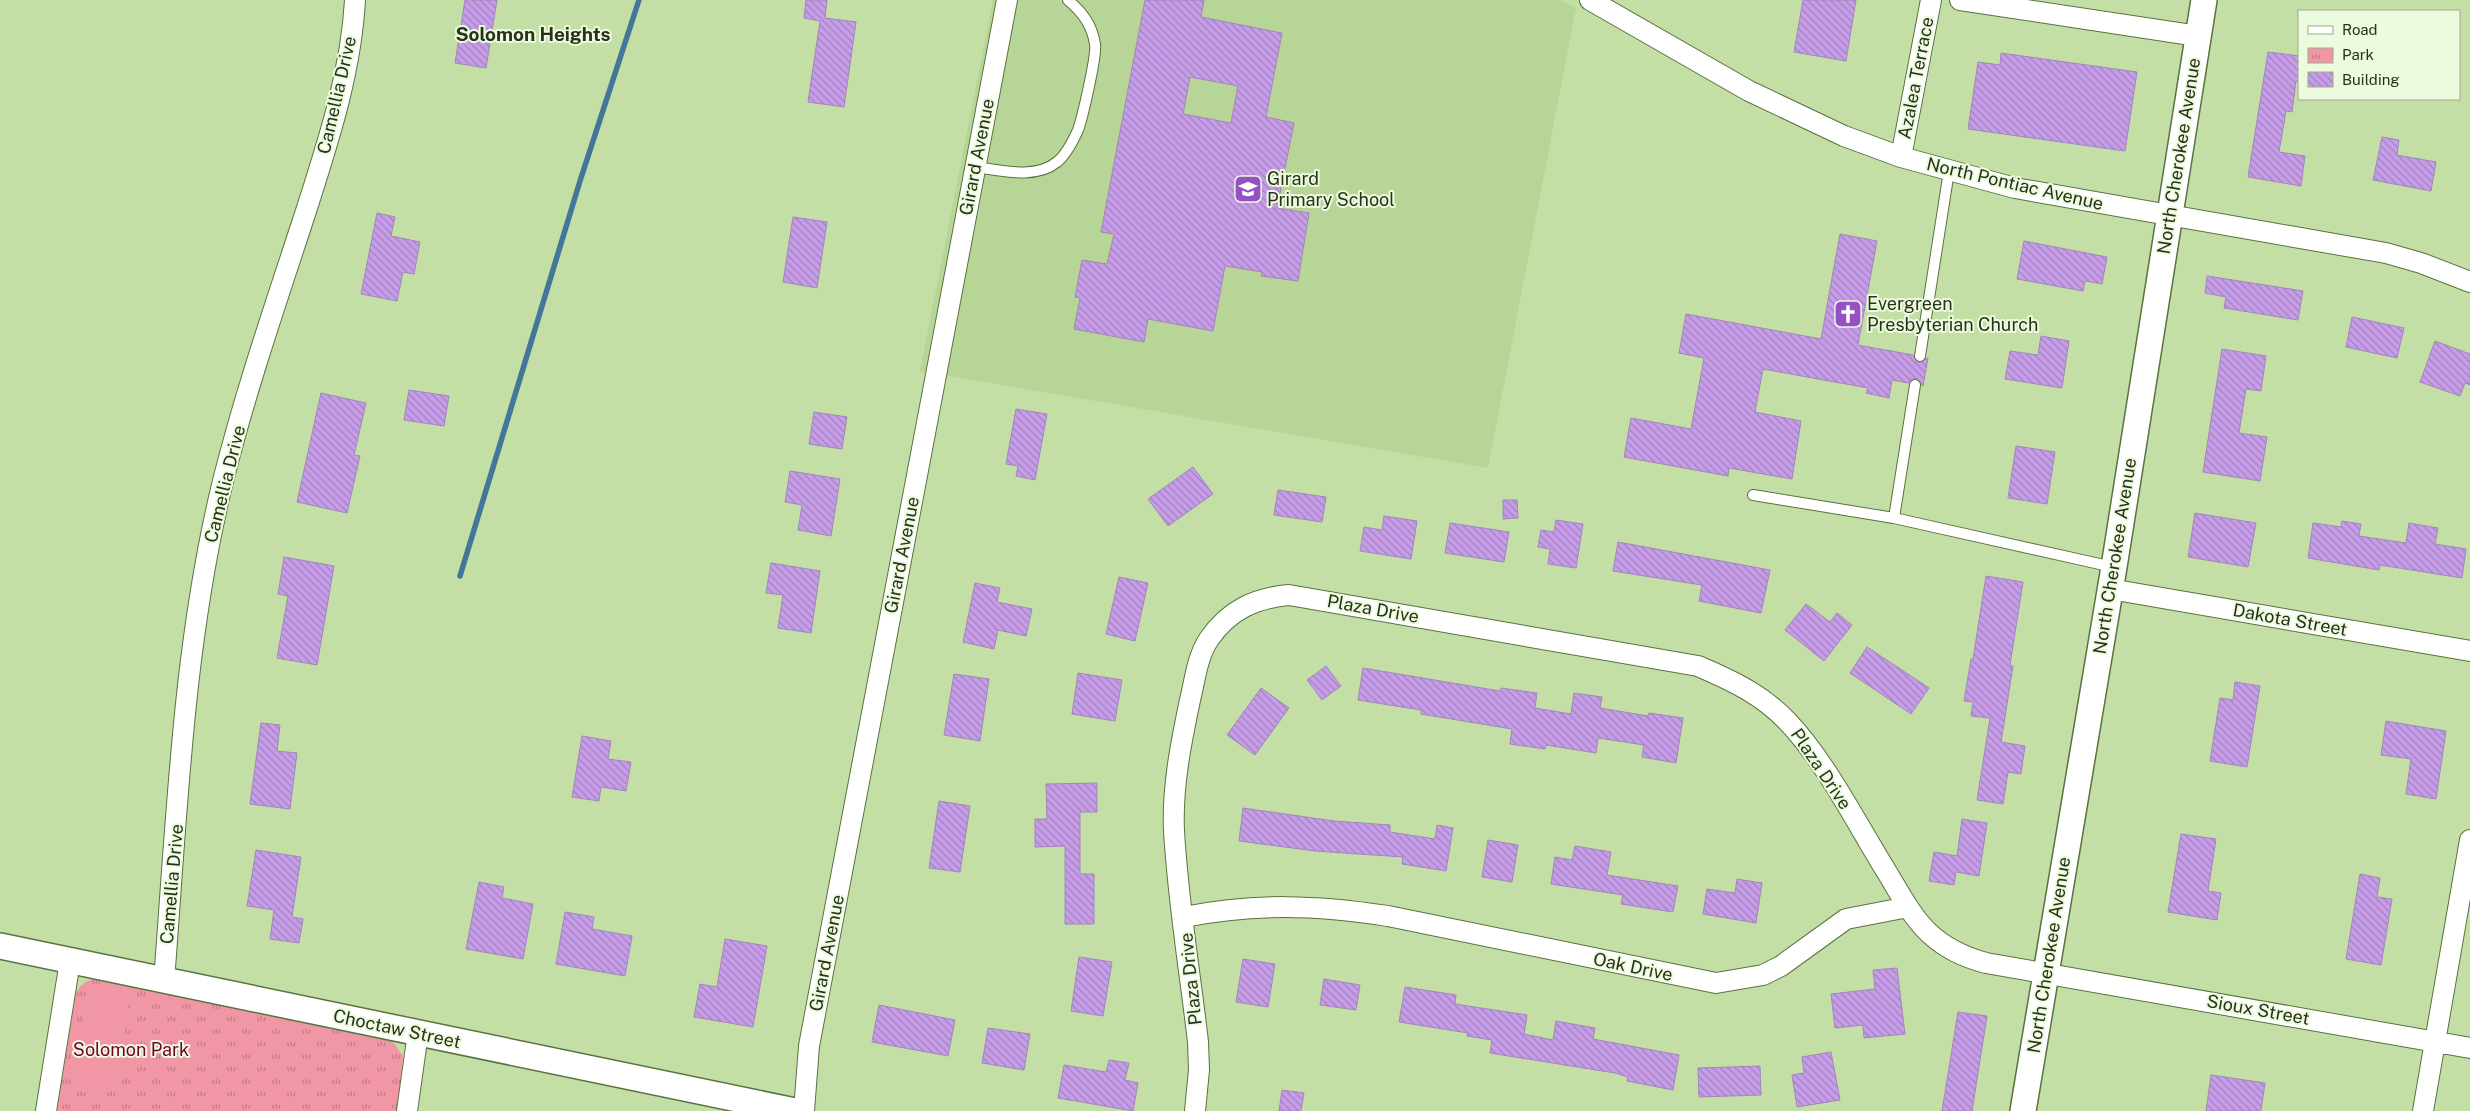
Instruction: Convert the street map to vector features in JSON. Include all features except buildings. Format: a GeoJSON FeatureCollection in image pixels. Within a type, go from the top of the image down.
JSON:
{"type":"FeatureCollection","features":[{"type":"Feature","properties":{"kind":"street","name":"Camellia Drive"},"geometry":{"type":"LineString","coordinates":[[164,981],[188,680],[210,540],[224,479],[252,380],[332,128],[350,52],[355,0]]}},
{"type":"Feature","properties":{"kind":"street","name":"Girard Avenue"},"geometry":{"type":"LineString","coordinates":[[804,1111],[809,1046],[1007,0]]}},
{"type":"Feature","properties":{"kind":"street","name":"North Pontiac Avenue"},"geometry":{"type":"LineString","coordinates":[[1590,0],[1749,91],[1844,136],[1901,157],[1949,172],[2024,190],[2386,253],[2421,263],[2470,282]]}},
{"type":"Feature","properties":{"kind":"street","name":"Azalea Terrace"},"geometry":{"type":"LineString","coordinates":[[1901,157],[1931,0]]}},
{"type":"Feature","properties":{"kind":"street"},"geometry":{"type":"LineString","coordinates":[[1960,0],[2198,36]]}},
{"type":"Feature","properties":{"kind":"street","name":"North Cherokee Avenue"},"geometry":{"type":"LineString","coordinates":[[2023,1111],[2171,216],[2204,0]]}},
{"type":"Feature","properties":{"kind":"street","name":"Dakota Street"},"geometry":{"type":"LineString","coordinates":[[2112,578],[2470,651]]}},
{"type":"Feature","properties":{"kind":"street","name":"Plaza Drive"},"geometry":{"type":"LineString","coordinates":[[1195,1111],[1199,1070],[1198,1042],[1174,830],[1179,752],[1198,662],[1208,640],[1229,618],[1264,597],[1289,595],[1698,666],[1733,680],[1762,698],[1787,721],[1809,746],[1908,907]]}},
{"type":"Feature","properties":{"kind":"street"},"geometry":{"type":"LineString","coordinates":[[2423,1111],[2470,840]]}},
{"type":"Feature","properties":{"kind":"street","name":"Oak Drive"},"geometry":{"type":"LineString","coordinates":[[1184,917],[1223,909],[1262,906],[1341,909],[1388,916],[1716,983],[1763,975],[1781,966],[1846,920],[1908,907]]}},
{"type":"Feature","properties":{"kind":"street"},"geometry":{"type":"LineString","coordinates":[[1908,907],[1928,932],[1946,946],[1966,957],[1986,963],[2046,972]]}},
{"type":"Feature","properties":{"kind":"street","name":"Choctaw Street"},"geometry":{"type":"LineString","coordinates":[[0,946],[795,1111]]}},
{"type":"Feature","properties":{"kind":"street"},"geometry":{"type":"LineString","coordinates":[[46,1111],[70,961]]}},
{"type":"Feature","properties":{"kind":"street","name":"Sioux Street"},"geometry":{"type":"LineString","coordinates":[[2046,972],[2470,1048]]}},
{"type":"Feature","properties":{"kind":"street"},"geometry":{"type":"LineString","coordinates":[[407,1111],[418,1033]]}},
{"type":"Feature","properties":{"kind":"lane"},"geometry":{"type":"LineString","coordinates":[[975,167],[1021,173],[1040,170],[1057,162],[1069,147],[1078,129],[1096,47],[1091,28],[1082,12],[1068,0]]}},
{"type":"Feature","properties":{"kind":"lane"},"geometry":{"type":"LineString","coordinates":[[1920,356],[1949,172]]}},
{"type":"Feature","properties":{"kind":"lane"},"geometry":{"type":"LineString","coordinates":[[1894,518],[1915,385]]}},
{"type":"Feature","properties":{"kind":"lane"},"geometry":{"type":"LineString","coordinates":[[1753,495],[1894,518],[2112,578]]}},
{"type":"Feature","properties":{"kind":"shaded area","name":"Girard Primary School"},"geometry":{"type":"Polygon","coordinates":[[[993,0],[1561,0],[1576,8],[1488,468],[920,371],[993,0]]]}},
{"type":"Feature","properties":{"kind":"green space","name":"Solomon Park"},"geometry":{"type":"Polygon","coordinates":[[[96,979],[393,1042],[403,1056],[398,1111],[57,1111],[76,993],[84,983],[96,979]]]}},
{"type":"Feature","properties":{"kind":"green space"},"geometry":{"type":"Polygon","coordinates":[[[88,986],[131,994],[114,1088],[71,1081],[88,986]]]}},
{"type":"Feature","properties":{"kind":"waterway"},"geometry":{"type":"LineString","coordinates":[[460,576],[580,181],[639,0]]}},
{"type":"Feature","properties":{"kind":"place","name":"Girard Primary School"},"geometry":{"type":"Point","coordinates":[1248,189]}},
{"type":"Feature","properties":{"kind":"place","name":"Evergreen Presbyterian Church"},"geometry":{"type":"Point","coordinates":[1848,314]}},
{"type":"Feature","properties":{"kind":"district","name":"Solomon Heights"},"geometry":{"type":"Point","coordinates":[533,34]}}]}
